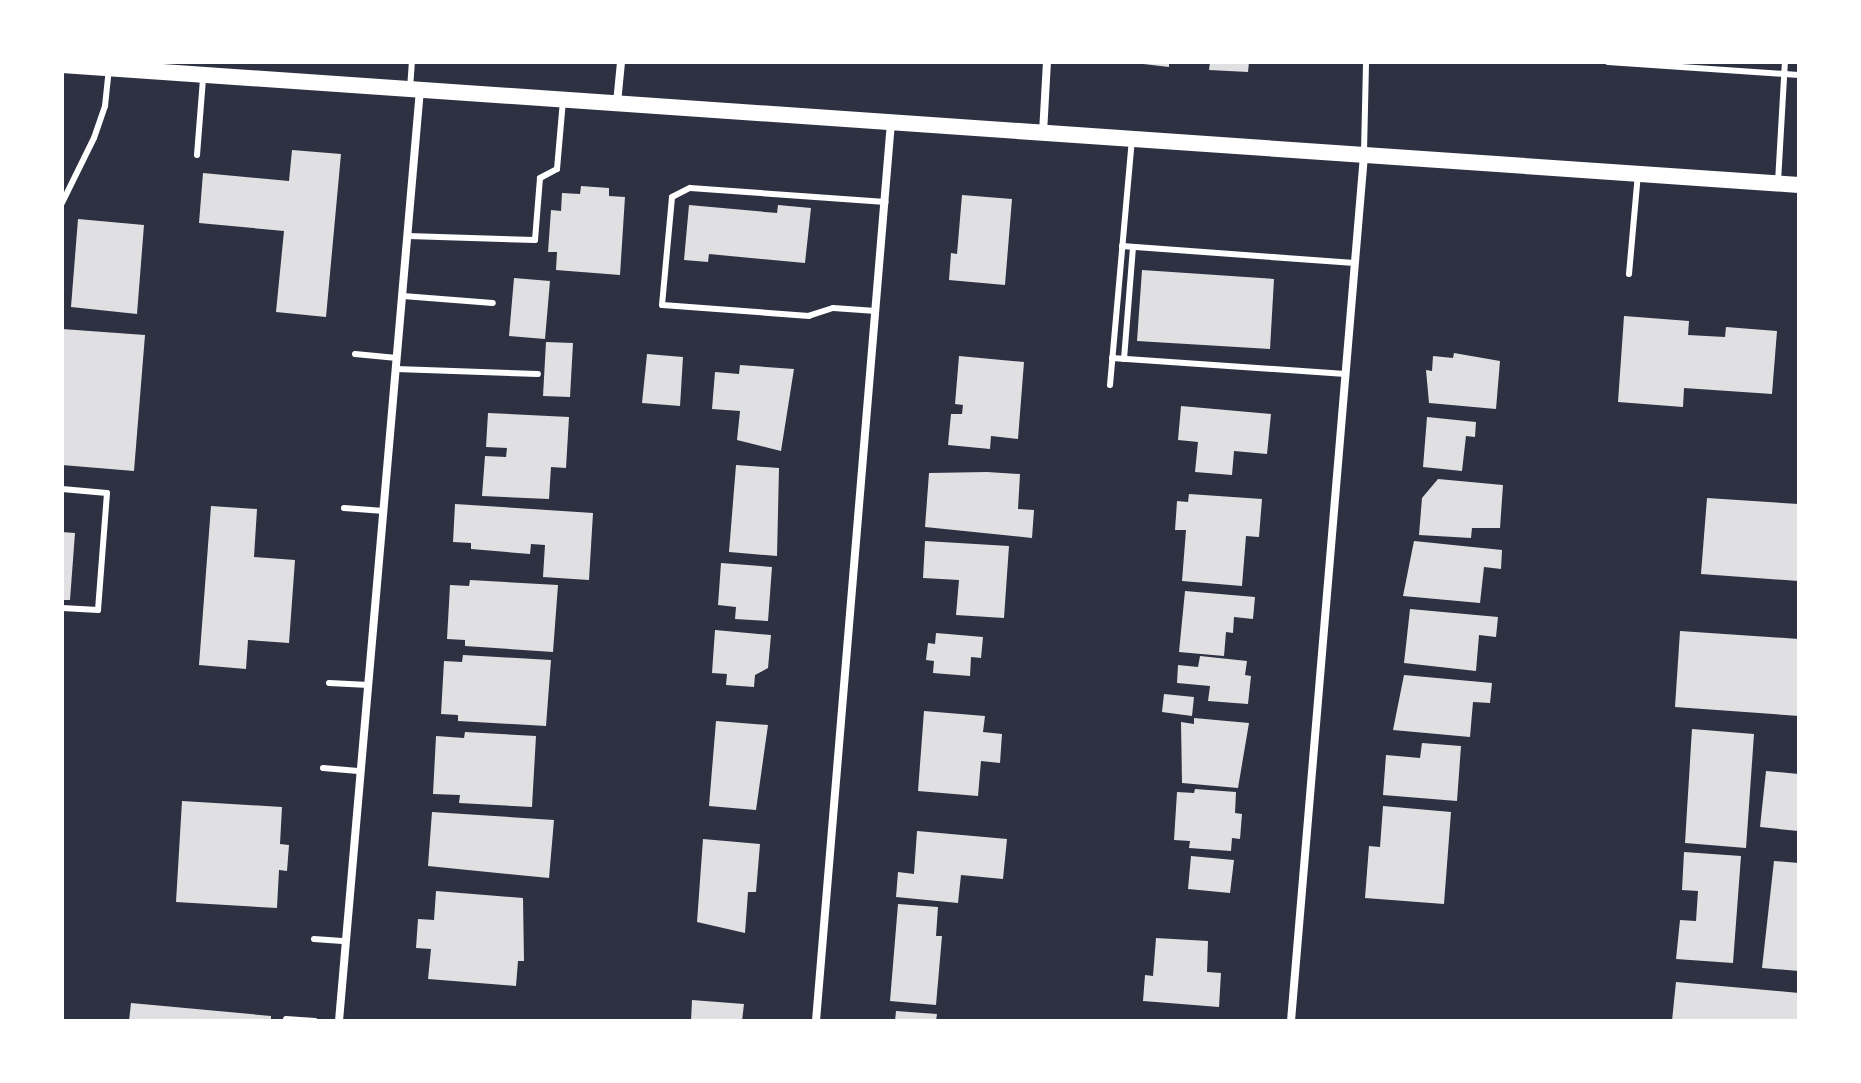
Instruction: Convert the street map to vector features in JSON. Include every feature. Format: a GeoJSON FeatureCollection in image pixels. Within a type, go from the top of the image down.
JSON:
{"type":"FeatureCollection","features":[{"type":"Feature","properties":{"kind":"main road"},"geometry":{"type":"LineString","coordinates":[[62,65],[127,66],[563,100],[1799,185]]}},
{"type":"Feature","properties":{"kind":"street"},"geometry":{"type":"LineString","coordinates":[[617,103],[621,62]]}},
{"type":"Feature","properties":{"kind":"street"},"geometry":{"type":"LineString","coordinates":[[1043,134],[1047,62]]}},
{"type":"Feature","properties":{"kind":"street"},"geometry":{"type":"LineString","coordinates":[[339,1021],[408,236],[415,89]]}},
{"type":"Feature","properties":{"kind":"street"},"geometry":{"type":"LineString","coordinates":[[816,1021],[891,123]]}},
{"type":"Feature","properties":{"kind":"street"},"geometry":{"type":"LineString","coordinates":[[1291,1021],[1364,156]]}},
{"type":"Feature","properties":{"kind":"lane"},"geometry":{"type":"LineString","coordinates":[[412,62],[415,89]]}},
{"type":"Feature","properties":{"kind":"lane"},"geometry":{"type":"LineString","coordinates":[[1364,156],[1366,62]]}},
{"type":"Feature","properties":{"kind":"lane"},"geometry":{"type":"LineString","coordinates":[[1608,62],[1799,75]]}},
{"type":"Feature","properties":{"kind":"lane"},"geometry":{"type":"LineString","coordinates":[[1778,183],[1785,62]]}},
{"type":"Feature","properties":{"kind":"lane"},"geometry":{"type":"LineString","coordinates":[[62,203],[94,138],[105,106],[109,68]]}},
{"type":"Feature","properties":{"kind":"lane"},"geometry":{"type":"LineString","coordinates":[[197,155],[203,74]]}},
{"type":"Feature","properties":{"kind":"lane"},"geometry":{"type":"LineString","coordinates":[[408,236],[535,240],[540,178],[557,169],[563,100]]}},
{"type":"Feature","properties":{"kind":"lane"},"geometry":{"type":"LineString","coordinates":[[1110,385],[1132,140]]}},
{"type":"Feature","properties":{"kind":"lane"},"geometry":{"type":"LineString","coordinates":[[1629,274],[1638,174]]}},
{"type":"Feature","properties":{"kind":"lane"},"geometry":{"type":"LineString","coordinates":[[876,311],[833,308],[809,316],[662,305],[672,197],[681,192],[690,188],[885,202]]}},
{"type":"Feature","properties":{"kind":"lane"},"geometry":{"type":"LineString","coordinates":[[1122,246],[1354,263]]}},
{"type":"Feature","properties":{"kind":"lane"},"geometry":{"type":"LineString","coordinates":[[1124,359],[1133,247]]}},
{"type":"Feature","properties":{"kind":"lane"},"geometry":{"type":"LineString","coordinates":[[403,296],[493,303]]}},
{"type":"Feature","properties":{"kind":"lane"},"geometry":{"type":"LineString","coordinates":[[355,354],[397,358]]}},
{"type":"Feature","properties":{"kind":"lane"},"geometry":{"type":"LineString","coordinates":[[1112,358],[1345,374]]}},
{"type":"Feature","properties":{"kind":"lane"},"geometry":{"type":"LineString","coordinates":[[396,369],[538,374]]}},
{"type":"Feature","properties":{"kind":"lane"},"geometry":{"type":"LineString","coordinates":[[62,489],[107,493],[98,610],[62,608]]}},
{"type":"Feature","properties":{"kind":"lane"},"geometry":{"type":"LineString","coordinates":[[344,508],[384,511]]}},
{"type":"Feature","properties":{"kind":"lane"},"geometry":{"type":"LineString","coordinates":[[329,683],[369,685]]}},
{"type":"Feature","properties":{"kind":"lane"},"geometry":{"type":"LineString","coordinates":[[323,768],[361,771]]}},
{"type":"Feature","properties":{"kind":"lane"},"geometry":{"type":"LineString","coordinates":[[314,939],[346,941]]}},
{"type":"Feature","properties":{"kind":"lane"},"geometry":{"type":"LineString","coordinates":[[286,1019],[315,1021]]}},
{"type":"Feature","properties":{"kind":"building"},"geometry":{"type":"Polygon","coordinates":[[[1126,62],[1169,62],[1169,67],[1126,62]]]}},
{"type":"Feature","properties":{"kind":"building"},"geometry":{"type":"Polygon","coordinates":[[[1210,62],[1249,62],[1248,72],[1209,70],[1210,62]]]}},
{"type":"Feature","properties":{"kind":"building"},"geometry":{"type":"Polygon","coordinates":[[[292,150],[341,154],[326,317],[276,312],[284,231],[199,223],[203,173],[289,181],[292,150]]]}},
{"type":"Feature","properties":{"kind":"building"},"geometry":{"type":"Polygon","coordinates":[[[581,186],[609,188],[609,196],[625,197],[620,275],[556,270],[557,252],[548,252],[551,210],[561,211],[562,193],[580,194],[581,186]]]}},
{"type":"Feature","properties":{"kind":"building"},"geometry":{"type":"Polygon","coordinates":[[[962,195],[1012,199],[1005,285],[949,280],[951,253],[957,254],[962,195]]]}},
{"type":"Feature","properties":{"kind":"building"},"geometry":{"type":"Polygon","coordinates":[[[689,205],[777,213],[778,205],[811,208],[805,263],[709,254],[708,262],[684,260],[689,205]]]}},
{"type":"Feature","properties":{"kind":"building"},"geometry":{"type":"Polygon","coordinates":[[[78,219],[144,225],[137,314],[71,307],[78,219]]]}},
{"type":"Feature","properties":{"kind":"building"},"geometry":{"type":"Polygon","coordinates":[[[1142,270],[1274,279],[1270,349],[1137,341],[1142,270]]]}},
{"type":"Feature","properties":{"kind":"building"},"geometry":{"type":"Polygon","coordinates":[[[514,278],[550,281],[545,339],[509,336],[514,278]]]}},
{"type":"Feature","properties":{"kind":"building"},"geometry":{"type":"Polygon","coordinates":[[[1624,316],[1689,321],[1688,335],[1725,337],[1726,327],[1777,331],[1772,394],[1684,388],[1683,407],[1618,402],[1624,316]]]}},
{"type":"Feature","properties":{"kind":"building"},"geometry":{"type":"Polygon","coordinates":[[[62,329],[145,335],[134,471],[62,465],[62,329]]]}},
{"type":"Feature","properties":{"kind":"building"},"geometry":{"type":"Polygon","coordinates":[[[546,342],[573,343],[570,397],[543,396],[546,342]]]}},
{"type":"Feature","properties":{"kind":"building"},"geometry":{"type":"Polygon","coordinates":[[[1454,353],[1500,361],[1496,409],[1429,403],[1426,370],[1432,371],[1433,356],[1453,358],[1454,353]]]}},
{"type":"Feature","properties":{"kind":"building"},"geometry":{"type":"Polygon","coordinates":[[[647,354],[683,357],[680,406],[642,403],[647,354]]]}},
{"type":"Feature","properties":{"kind":"building"},"geometry":{"type":"Polygon","coordinates":[[[959,356],[1024,362],[1018,439],[991,436],[990,449],[948,445],[951,414],[962,414],[963,405],[955,404],[959,356]]]}},
{"type":"Feature","properties":{"kind":"building"},"geometry":{"type":"Polygon","coordinates":[[[740,365],[794,369],[781,451],[737,440],[740,411],[712,409],[715,372],[739,374],[740,365]]]}},
{"type":"Feature","properties":{"kind":"building"},"geometry":{"type":"Polygon","coordinates":[[[1181,406],[1271,414],[1267,454],[1234,451],[1232,475],[1195,472],[1198,442],[1178,440],[1181,406]]]}},
{"type":"Feature","properties":{"kind":"building"},"geometry":{"type":"Polygon","coordinates":[[[488,413],[569,417],[566,468],[551,467],[549,499],[482,496],[485,456],[506,457],[507,448],[486,447],[488,413]]]}},
{"type":"Feature","properties":{"kind":"building"},"geometry":{"type":"Polygon","coordinates":[[[1427,417],[1476,422],[1475,437],[1466,436],[1462,471],[1423,467],[1427,417]]]}},
{"type":"Feature","properties":{"kind":"building"},"geometry":{"type":"Polygon","coordinates":[[[736,465],[779,468],[777,556],[729,552],[736,465]]]}},
{"type":"Feature","properties":{"kind":"building"},"geometry":{"type":"Polygon","coordinates":[[[929,473],[1020,474],[1018,509],[1034,510],[1032,538],[925,527],[929,473]]]}},
{"type":"Feature","properties":{"kind":"building"},"geometry":{"type":"Polygon","coordinates":[[[1438,479],[1503,485],[1500,528],[1472,528],[1471,538],[1419,535],[1422,498],[1438,479]]]}},
{"type":"Feature","properties":{"kind":"building"},"geometry":{"type":"Polygon","coordinates":[[[1189,494],[1262,499],[1259,537],[1246,536],[1242,586],[1182,581],[1186,530],[1175,530],[1177,501],[1188,502],[1189,494]]]}},
{"type":"Feature","properties":{"kind":"building"},"geometry":{"type":"Polygon","coordinates":[[[1707,498],[1799,504],[1799,581],[1701,574],[1707,498]]]}},
{"type":"Feature","properties":{"kind":"building"},"geometry":{"type":"Polygon","coordinates":[[[455,504],[593,513],[589,580],[543,577],[545,545],[531,544],[530,554],[471,549],[471,543],[453,542],[455,504]]]}},
{"type":"Feature","properties":{"kind":"building"},"geometry":{"type":"Polygon","coordinates":[[[211,506],[257,509],[254,557],[295,560],[289,643],[248,640],[246,669],[199,665],[211,506]]]}},
{"type":"Feature","properties":{"kind":"building"},"geometry":{"type":"Polygon","coordinates":[[[62,532],[75,533],[70,600],[62,600],[62,532]]]}},
{"type":"Feature","properties":{"kind":"building"},"geometry":{"type":"Polygon","coordinates":[[[925,541],[1009,546],[1004,618],[956,615],[959,580],[923,578],[925,541]]]}},
{"type":"Feature","properties":{"kind":"building"},"geometry":{"type":"Polygon","coordinates":[[[1414,541],[1502,550],[1501,569],[1484,567],[1480,603],[1403,596],[1414,541]]]}},
{"type":"Feature","properties":{"kind":"building"},"geometry":{"type":"Polygon","coordinates":[[[721,563],[772,567],[768,621],[735,619],[736,607],[718,605],[721,563]]]}},
{"type":"Feature","properties":{"kind":"building"},"geometry":{"type":"Polygon","coordinates":[[[470,580],[558,585],[553,652],[465,646],[465,640],[447,639],[450,585],[469,586],[470,580]]]}},
{"type":"Feature","properties":{"kind":"building"},"geometry":{"type":"Polygon","coordinates":[[[1185,591],[1255,597],[1253,619],[1234,617],[1233,633],[1226,632],[1224,656],[1179,652],[1185,591]]]}},
{"type":"Feature","properties":{"kind":"building"},"geometry":{"type":"Polygon","coordinates":[[[1410,609],[1498,617],[1496,637],[1479,635],[1476,671],[1404,663],[1410,609]]]}},
{"type":"Feature","properties":{"kind":"building"},"geometry":{"type":"Polygon","coordinates":[[[715,630],[771,635],[768,668],[755,675],[754,687],[726,685],[727,674],[712,673],[715,630]]]}},
{"type":"Feature","properties":{"kind":"building"},"geometry":{"type":"Polygon","coordinates":[[[1680,631],[1799,639],[1799,716],[1675,707],[1680,631]]]}},
{"type":"Feature","properties":{"kind":"building"},"geometry":{"type":"Polygon","coordinates":[[[936,633],[983,637],[981,658],[971,657],[970,676],[933,673],[934,661],[926,660],[928,643],[935,644],[936,633]]]}},
{"type":"Feature","properties":{"kind":"building"},"geometry":{"type":"Polygon","coordinates":[[[463,655],[551,660],[546,726],[458,721],[458,715],[441,714],[444,661],[462,662],[463,655]]]}},
{"type":"Feature","properties":{"kind":"building"},"geometry":{"type":"Polygon","coordinates":[[[1200,656],[1247,661],[1245,675],[1251,676],[1248,704],[1208,701],[1210,686],[1177,683],[1178,665],[1198,667],[1200,656]]]}},
{"type":"Feature","properties":{"kind":"building"},"geometry":{"type":"Polygon","coordinates":[[[1404,675],[1492,683],[1490,703],[1473,702],[1470,737],[1393,730],[1404,675]]]}},
{"type":"Feature","properties":{"kind":"building"},"geometry":{"type":"Polygon","coordinates":[[[1164,694],[1194,697],[1192,716],[1162,712],[1164,694]]]}},
{"type":"Feature","properties":{"kind":"building"},"geometry":{"type":"Polygon","coordinates":[[[924,711],[985,716],[983,732],[1002,734],[1000,763],[981,761],[978,796],[918,791],[924,711]]]}},
{"type":"Feature","properties":{"kind":"building"},"geometry":{"type":"Polygon","coordinates":[[[1194,718],[1249,723],[1238,788],[1182,783],[1181,722],[1194,724],[1194,718]]]}},
{"type":"Feature","properties":{"kind":"building"},"geometry":{"type":"Polygon","coordinates":[[[716,721],[768,725],[756,810],[709,806],[716,721]]]}},
{"type":"Feature","properties":{"kind":"building"},"geometry":{"type":"Polygon","coordinates":[[[1692,729],[1754,734],[1746,848],[1685,843],[1692,729]]]}},
{"type":"Feature","properties":{"kind":"building"},"geometry":{"type":"Polygon","coordinates":[[[465,732],[536,736],[532,807],[459,803],[460,795],[433,794],[436,736],[464,738],[465,732]]]}},
{"type":"Feature","properties":{"kind":"building"},"geometry":{"type":"Polygon","coordinates":[[[1422,743],[1461,746],[1457,801],[1383,795],[1386,755],[1420,758],[1422,743]]]}},
{"type":"Feature","properties":{"kind":"building"},"geometry":{"type":"Polygon","coordinates":[[[1766,771],[1799,774],[1798,831],[1760,827],[1766,771]]]}},
{"type":"Feature","properties":{"kind":"building"},"geometry":{"type":"Polygon","coordinates":[[[1195,789],[1236,792],[1235,813],[1242,814],[1240,839],[1232,838],[1231,851],[1189,848],[1190,841],[1174,840],[1177,792],[1194,793],[1195,789]]]}},
{"type":"Feature","properties":{"kind":"building"},"geometry":{"type":"Polygon","coordinates":[[[182,801],[282,807],[280,844],[289,845],[287,871],[279,870],[277,908],[176,902],[182,801]]]}},
{"type":"Feature","properties":{"kind":"building"},"geometry":{"type":"Polygon","coordinates":[[[1383,806],[1451,812],[1444,904],[1365,898],[1369,846],[1380,847],[1383,806]]]}},
{"type":"Feature","properties":{"kind":"building"},"geometry":{"type":"Polygon","coordinates":[[[432,812],[554,820],[549,878],[428,866],[432,812]]]}},
{"type":"Feature","properties":{"kind":"building"},"geometry":{"type":"Polygon","coordinates":[[[917,831],[1007,839],[1003,879],[961,875],[958,903],[896,897],[898,872],[914,874],[917,831]]]}},
{"type":"Feature","properties":{"kind":"building"},"geometry":{"type":"Polygon","coordinates":[[[703,839],[760,844],[756,892],[748,892],[745,933],[697,922],[703,839]]]}},
{"type":"Feature","properties":{"kind":"building"},"geometry":{"type":"Polygon","coordinates":[[[1684,852],[1741,856],[1733,963],[1676,959],[1680,920],[1696,921],[1698,891],[1682,890],[1684,852]]]}},
{"type":"Feature","properties":{"kind":"building"},"geometry":{"type":"Polygon","coordinates":[[[1191,856],[1234,860],[1230,893],[1188,889],[1191,856]]]}},
{"type":"Feature","properties":{"kind":"building"},"geometry":{"type":"Polygon","coordinates":[[[1774,861],[1799,863],[1799,971],[1762,968],[1774,861]]]}},
{"type":"Feature","properties":{"kind":"building"},"geometry":{"type":"Polygon","coordinates":[[[436,891],[523,898],[524,961],[518,961],[516,986],[428,979],[431,949],[416,948],[418,919],[434,920],[436,891]]]}},
{"type":"Feature","properties":{"kind":"building"},"geometry":{"type":"Polygon","coordinates":[[[898,904],[938,907],[936,936],[942,936],[936,1005],[890,1001],[898,904]]]}},
{"type":"Feature","properties":{"kind":"building"},"geometry":{"type":"Polygon","coordinates":[[[1156,938],[1208,941],[1207,972],[1221,973],[1219,1007],[1143,1001],[1145,975],[1153,976],[1156,938]]]}},
{"type":"Feature","properties":{"kind":"building"},"geometry":{"type":"Polygon","coordinates":[[[1676,982],[1799,993],[1799,1021],[1672,1021],[1676,982]]]}},
{"type":"Feature","properties":{"kind":"building"},"geometry":{"type":"Polygon","coordinates":[[[692,1000],[744,1004],[742,1021],[691,1021],[692,1000]]]}},
{"type":"Feature","properties":{"kind":"building"},"geometry":{"type":"Polygon","coordinates":[[[131,1003],[271,1016],[271,1021],[129,1021],[131,1003]]]}},
{"type":"Feature","properties":{"kind":"building"},"geometry":{"type":"Polygon","coordinates":[[[896,1011],[937,1014],[936,1021],[895,1021],[896,1011]]]}}]}
